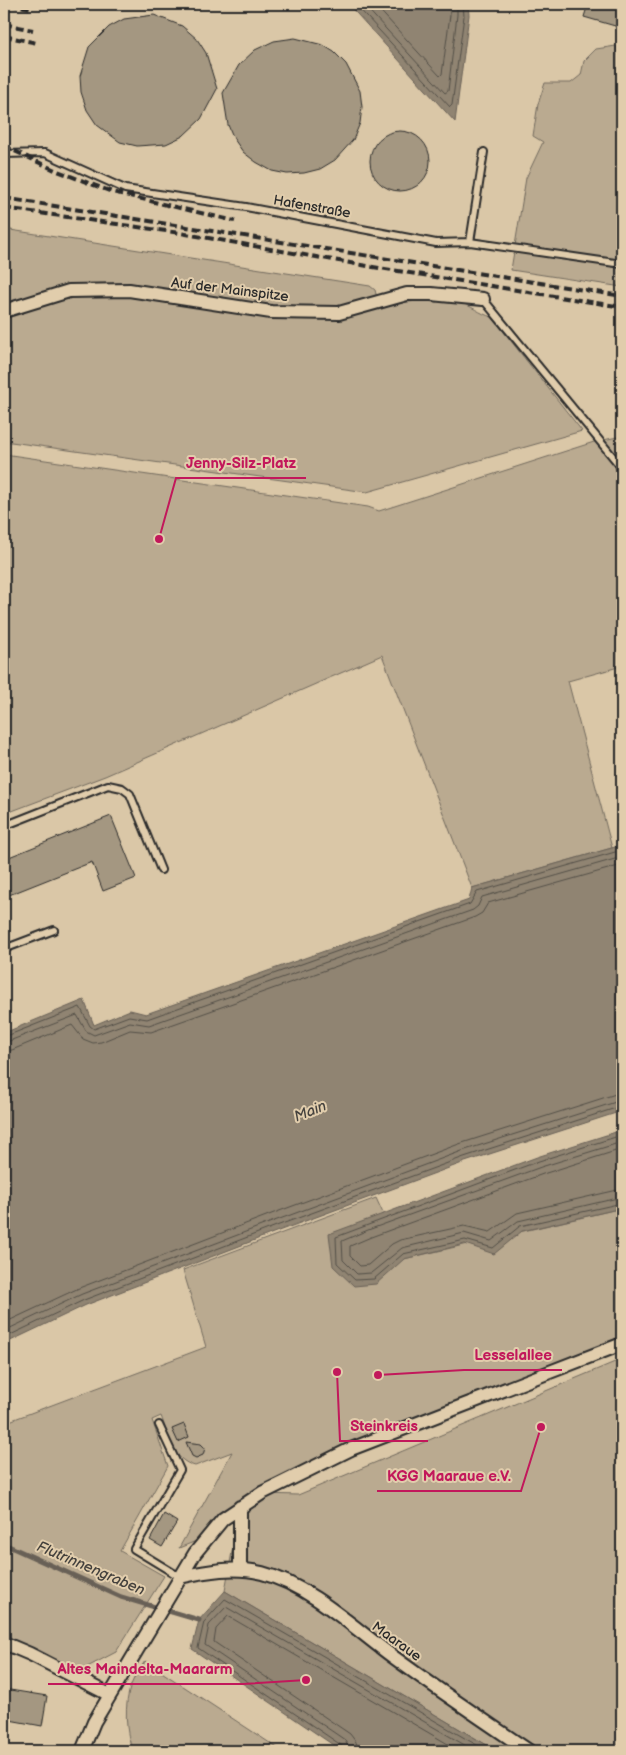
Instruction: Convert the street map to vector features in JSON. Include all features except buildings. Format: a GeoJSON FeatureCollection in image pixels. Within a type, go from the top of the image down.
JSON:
{"type":"FeatureCollection","features":[{"type":"Feature","properties":{"kind":"street","name":"Auf der Mainspitze"},"geometry":{"type":"LineString","coordinates":[[4,311],[69,290],[129,290],[270,312],[339,313],[407,294],[431,294],[483,299]]}},
{"type":"Feature","properties":{"kind":"street"},"geometry":{"type":"LineString","coordinates":[[82,1751],[94,1722],[180,1577],[206,1537],[222,1519],[240,1507],[351,1449],[622,1344]]}},
{"type":"Feature","properties":{"kind":"street"},"geometry":{"type":"LineString","coordinates":[[240,1507],[240,1569]]}},
{"type":"Feature","properties":{"kind":"street","name":"Maaraue"},"geometry":{"type":"LineString","coordinates":[[180,1577],[207,1571],[240,1569],[273,1577],[308,1595],[442,1693],[529,1751]]}},
{"type":"Feature","properties":{"kind":"street"},"geometry":{"type":"LineString","coordinates":[[4,1643],[30,1654],[110,1695]]}},
{"type":"Feature","properties":{"kind":"lane"},"geometry":{"type":"LineString","coordinates":[[470,242],[484,152]]}},
{"type":"Feature","properties":{"kind":"lane","name":"Hafenstraße"},"geometry":{"type":"LineString","coordinates":[[4,154],[45,154],[125,188],[256,208],[436,243],[470,242],[622,264]]}},
{"type":"Feature","properties":{"kind":"lane"},"geometry":{"type":"LineString","coordinates":[[483,299],[622,468]]}},
{"type":"Feature","properties":{"kind":"lane"},"geometry":{"type":"LineString","coordinates":[[4,826],[108,785],[122,788],[130,794],[161,870]]}},
{"type":"Feature","properties":{"kind":"lane"},"geometry":{"type":"LineString","coordinates":[[4,949],[54,930]]}},
{"type":"Feature","properties":{"kind":"lane"},"geometry":{"type":"LineString","coordinates":[[159,1425],[180,1470],[134,1549],[180,1577]]}},
{"type":"Feature","properties":{"kind":"shaded area"},"geometry":{"type":"Polygon","coordinates":[[[616,46],[622,64],[622,287],[511,270],[526,178],[543,142],[533,136],[538,104],[545,83],[571,83],[581,75],[584,61],[596,49],[616,46]]]}},
{"type":"Feature","properties":{"kind":"shaded area"},"geometry":{"type":"Polygon","coordinates":[[[4,229],[370,286],[375,290],[377,298],[386,305],[433,300],[464,304],[492,317],[582,431],[367,492],[4,441],[4,229]]]}},
{"type":"Feature","properties":{"kind":"shaded area"},"geometry":{"type":"Polygon","coordinates":[[[622,436],[622,666],[568,681],[612,848],[472,888],[382,655],[105,776],[4,814],[4,454],[368,507],[379,511],[594,442],[622,436]]]}},
{"type":"Feature","properties":{"kind":"shaded area"},"geometry":{"type":"Polygon","coordinates":[[[376,1198],[404,1259],[622,1208],[622,1344],[467,1403],[264,1494],[298,1495],[622,1359],[622,1751],[497,1751],[225,1591],[240,1507],[206,1537],[179,1548],[232,1452],[195,1466],[187,1463],[176,1453],[172,1446],[161,1416],[152,1420],[168,1466],[120,1551],[164,1576],[116,1652],[72,1675],[4,1643],[4,1423],[206,1347],[183,1270],[376,1198]]]}},
{"type":"Feature","properties":{"kind":"shaded area"},"geometry":{"type":"Polygon","coordinates":[[[145,1661],[282,1751],[133,1751],[127,1727],[127,1701],[132,1682],[145,1661]]]}},
{"type":"Feature","properties":{"kind":"water"},"geometry":{"type":"Polygon","coordinates":[[[348,4],[468,4],[469,15],[455,122],[348,4]]]}},
{"type":"Feature","properties":{"kind":"water","name":"Main"},"geometry":{"type":"Polygon","coordinates":[[[622,845],[622,1111],[465,1162],[281,1230],[86,1305],[4,1344],[4,1033],[84,1000],[94,1025],[130,1010],[146,1014],[469,900],[472,888],[622,845]]]}},
{"type":"Feature","properties":{"kind":"water"},"geometry":{"type":"Polygon","coordinates":[[[622,1130],[622,1208],[522,1231],[494,1254],[465,1244],[404,1259],[376,1284],[354,1286],[333,1266],[329,1234],[537,1157],[622,1130]]]}},
{"type":"Feature","properties":{"kind":"water"},"geometry":{"type":"Polygon","coordinates":[[[225,1591],[497,1751],[342,1751],[192,1649],[199,1620],[225,1591]]]}},
{"type":"Feature","properties":{"kind":"waterway","name":"Flutrinnengraben"},"geometry":{"type":"LineString","coordinates":[[4,1544],[121,1597],[199,1620]]}},
{"type":"Feature","properties":{"kind":"railway"},"geometry":{"type":"LineString","coordinates":[[10,4],[33,9]]}},
{"type":"Feature","properties":{"kind":"railway"},"geometry":{"type":"LineString","coordinates":[[4,24],[33,30]]}},
{"type":"Feature","properties":{"kind":"railway"},"geometry":{"type":"LineString","coordinates":[[4,36],[37,43]]}},
{"type":"Feature","properties":{"kind":"railway"},"geometry":{"type":"LineString","coordinates":[[4,146],[55,170],[112,192],[235,221]]}},
{"type":"Feature","properties":{"kind":"railway"},"geometry":{"type":"LineString","coordinates":[[4,198],[622,296]]}},
{"type":"Feature","properties":{"kind":"railway"},"geometry":{"type":"LineString","coordinates":[[4,208],[180,233],[373,267],[622,307]]}},
{"type":"Feature","properties":{"kind":"place","name":"Jenny-Silz-Platz"},"geometry":{"type":"Point","coordinates":[159,539]}},
{"type":"Feature","properties":{"kind":"place","name":"Steinkreis"},"geometry":{"type":"Point","coordinates":[337,1372]}},
{"type":"Feature","properties":{"kind":"place","name":"Lesselallee"},"geometry":{"type":"Point","coordinates":[378,1375]}},
{"type":"Feature","properties":{"kind":"place","name":"KGG Maaraue e.V."},"geometry":{"type":"Point","coordinates":[541,1427]}},
{"type":"Feature","properties":{"kind":"place","name":"Altes Maindelta-Maararm"},"geometry":{"type":"Point","coordinates":[306,1680]}}]}
